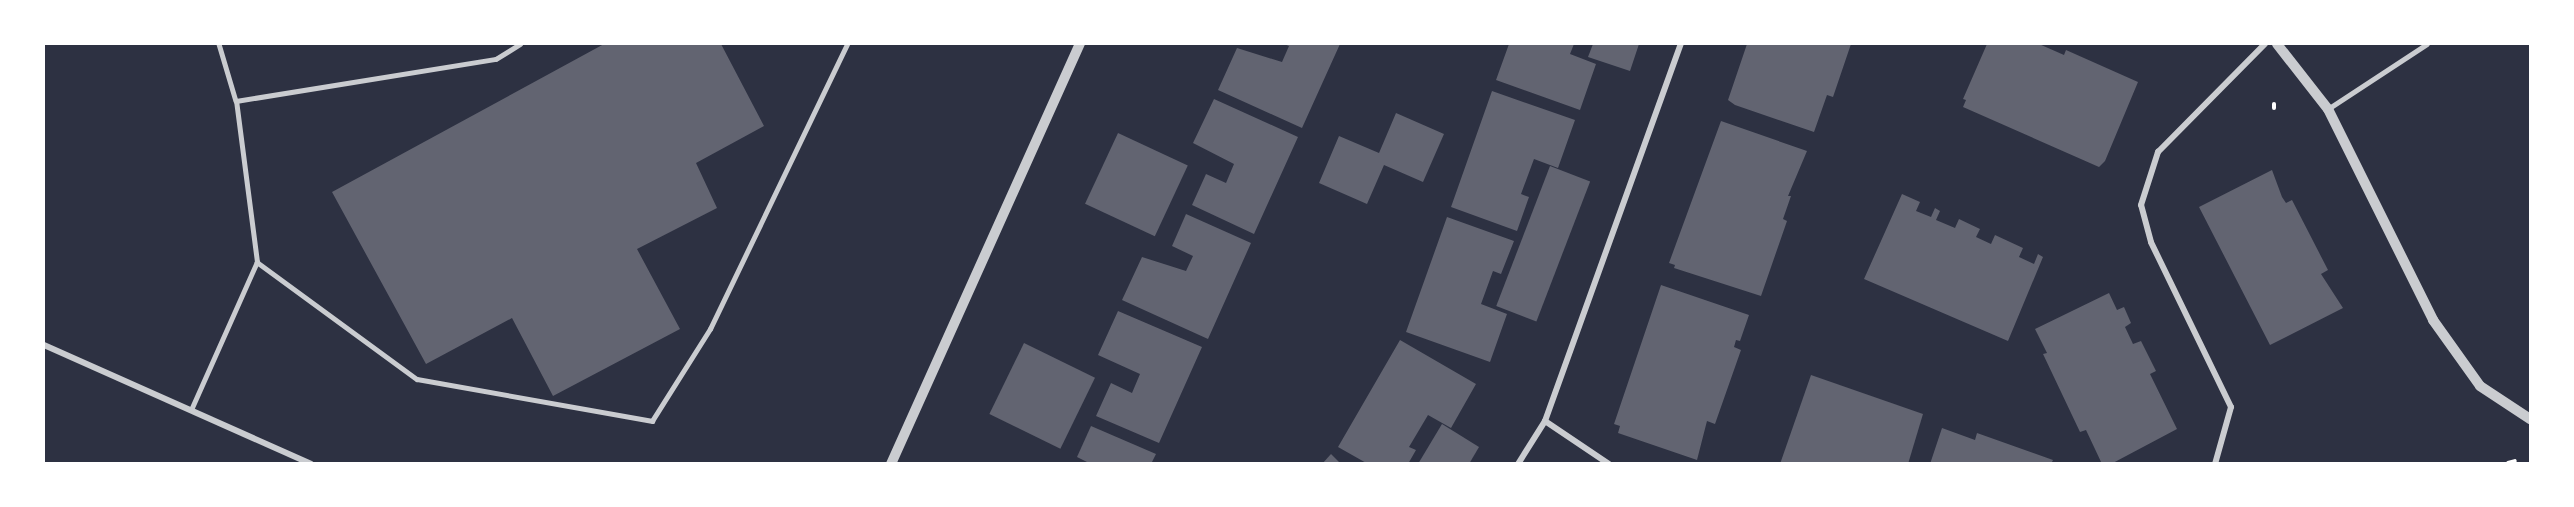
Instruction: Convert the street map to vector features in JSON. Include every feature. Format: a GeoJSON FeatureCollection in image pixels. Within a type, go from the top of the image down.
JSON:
{"type":"FeatureCollection","features":[{"type":"Feature","properties":{"kind":"street"},"geometry":{"type":"LineString","coordinates":[[891,464],[1080,44]]}},
{"type":"Feature","properties":{"kind":"street"},"geometry":{"type":"LineString","coordinates":[[1518,464],[1545,421],[1681,44]]}},
{"type":"Feature","properties":{"kind":"street"},"geometry":{"type":"LineString","coordinates":[[2215,464],[2231,407],[2151,242],[2140,206],[2158,152],[2265,44]]}},
{"type":"Feature","properties":{"kind":"street"},"geometry":{"type":"LineString","coordinates":[[2277,44],[2328,109],[2433,320],[2480,386],[2530,419]]}},
{"type":"Feature","properties":{"kind":"street"},"geometry":{"type":"LineString","coordinates":[[44,345],[311,464]]}},
{"type":"Feature","properties":{"kind":"street"},"geometry":{"type":"LineString","coordinates":[[1545,421],[1610,464]]}},
{"type":"Feature","properties":{"kind":"lane"},"geometry":{"type":"LineString","coordinates":[[191,410],[257,262],[236,100],[219,44]]}},
{"type":"Feature","properties":{"kind":"lane"},"geometry":{"type":"LineString","coordinates":[[236,100],[496,59],[520,44]]}},
{"type":"Feature","properties":{"kind":"lane"},"geometry":{"type":"LineString","coordinates":[[257,262],[417,379],[652,422],[710,329],[847,44]]}},
{"type":"Feature","properties":{"kind":"lane"},"geometry":{"type":"LineString","coordinates":[[2328,109],[2427,44]]}},
{"type":"Feature","properties":{"kind":"path"},"geometry":{"type":"LineString","coordinates":[[2508,463],[2515,461]]}},
{"type":"Feature","properties":{"kind":"building"},"geometry":{"type":"Polygon","coordinates":[[[604,44],[721,44],[764,126],[696,163],[717,208],[637,249],[680,329],[553,396],[512,318],[426,364],[332,192],[604,44]]]}},
{"type":"Feature","properties":{"kind":"building"},"geometry":{"type":"Polygon","coordinates":[[[1284,44],[1340,44],[1302,128],[1218,90],[1237,48],[1282,62],[1289,46],[1284,44]]]}},
{"type":"Feature","properties":{"kind":"building"},"geometry":{"type":"Polygon","coordinates":[[[1509,44],[1574,44],[1570,54],[1596,64],[1580,110],[1496,80],[1509,44]]]}},
{"type":"Feature","properties":{"kind":"building"},"geometry":{"type":"Polygon","coordinates":[[[1593,44],[1639,44],[1630,71],[1588,57],[1593,44]]]}},
{"type":"Feature","properties":{"kind":"building"},"geometry":{"type":"Polygon","coordinates":[[[1747,44],[1851,44],[1833,97],[1827,95],[1814,132],[1735,105],[1728,100],[1747,44]]]}},
{"type":"Feature","properties":{"kind":"building"},"geometry":{"type":"Polygon","coordinates":[[[1987,44],[2039,44],[2064,55],[2066,50],[2138,82],[2105,161],[2099,167],[1963,107],[1966,100],[1963,99],[1987,44]]]}},
{"type":"Feature","properties":{"kind":"building"},"geometry":{"type":"Polygon","coordinates":[[[1492,91],[1575,120],[1558,168],[1534,159],[1521,194],[1529,197],[1517,231],[1451,207],[1492,91]]]}},
{"type":"Feature","properties":{"kind":"building"},"geometry":{"type":"Polygon","coordinates":[[[1214,99],[1298,137],[1254,234],[1192,205],[1206,174],[1226,183],[1234,164],[1193,143],[1214,99]]]}},
{"type":"Feature","properties":{"kind":"building"},"geometry":{"type":"Polygon","coordinates":[[[1396,113],[1444,134],[1423,182],[1384,165],[1367,204],[1319,183],[1339,136],[1379,153],[1396,113]]]}},
{"type":"Feature","properties":{"kind":"building"},"geometry":{"type":"Polygon","coordinates":[[[1721,121],[1807,151],[1788,196],[1791,196],[1783,219],[1787,221],[1761,296],[1674,268],[1675,265],[1669,263],[1721,121]]]}},
{"type":"Feature","properties":{"kind":"building"},"geometry":{"type":"Polygon","coordinates":[[[1118,133],[1188,166],[1155,236],[1085,204],[1118,133]]]}},
{"type":"Feature","properties":{"kind":"building"},"geometry":{"type":"Polygon","coordinates":[[[1550,166],[1590,181],[1536,321],[1496,306],[1550,166]]]}},
{"type":"Feature","properties":{"kind":"building"},"geometry":{"type":"Polygon","coordinates":[[[2272,170],[2286,203],[2292,200],[2328,270],[2321,274],[2343,308],[2270,345],[2199,207],[2272,170]]]}},
{"type":"Feature","properties":{"kind":"building"},"geometry":{"type":"Polygon","coordinates":[[[1902,194],[1920,202],[1916,211],[1931,217],[1935,208],[1940,211],[1936,220],[1955,228],[1959,219],[1980,229],[1976,237],[1991,244],[1995,235],[2023,248],[2019,257],[2034,264],[2038,254],[2043,257],[2008,341],[1864,279],[1902,194]]]}},
{"type":"Feature","properties":{"kind":"building"},"geometry":{"type":"Polygon","coordinates":[[[1186,214],[1251,243],[1208,339],[1122,300],[1142,257],[1186,271],[1193,256],[1172,246],[1186,214]]]}},
{"type":"Feature","properties":{"kind":"building"},"geometry":{"type":"Polygon","coordinates":[[[1447,217],[1514,241],[1501,274],[1493,271],[1481,304],[1507,314],[1490,362],[1406,332],[1447,217]]]}},
{"type":"Feature","properties":{"kind":"building"},"geometry":{"type":"Polygon","coordinates":[[[1661,285],[1749,315],[1740,341],[1736,340],[1734,347],[1741,350],[1715,424],[1707,421],[1697,460],[1618,433],[1620,426],[1614,424],[1661,285]]]}},
{"type":"Feature","properties":{"kind":"building"},"geometry":{"type":"Polygon","coordinates":[[[2109,293],[2117,310],[2124,307],[2131,323],[2125,327],[2133,344],[2141,341],[2156,371],[2150,374],[2177,429],[2111,464],[2102,464],[2086,430],[2080,432],[2043,354],[2047,353],[2035,329],[2109,293]]]}},
{"type":"Feature","properties":{"kind":"building"},"geometry":{"type":"Polygon","coordinates":[[[1118,311],[1202,347],[1159,443],[1096,416],[1111,383],[1132,393],[1140,374],[1098,355],[1118,311]]]}},
{"type":"Feature","properties":{"kind":"building"},"geometry":{"type":"Polygon","coordinates":[[[1400,340],[1476,384],[1451,428],[1428,415],[1409,447],[1416,450],[1408,464],[1368,464],[1338,447],[1400,340]]]}},
{"type":"Feature","properties":{"kind":"building"},"geometry":{"type":"Polygon","coordinates":[[[1024,343],[1095,378],[1060,449],[989,414],[1024,343]]]}},
{"type":"Feature","properties":{"kind":"building"},"geometry":{"type":"Polygon","coordinates":[[[1811,375],[1923,414],[1908,464],[1780,464],[1811,375]]]}},
{"type":"Feature","properties":{"kind":"building"},"geometry":{"type":"Polygon","coordinates":[[[1442,424],[1479,447],[1469,464],[1418,464],[1442,424]]]}},
{"type":"Feature","properties":{"kind":"building"},"geometry":{"type":"Polygon","coordinates":[[[1091,426],[1156,454],[1151,464],[1091,464],[1077,457],[1091,426]]]}},
{"type":"Feature","properties":{"kind":"building"},"geometry":{"type":"Polygon","coordinates":[[[1942,428],[1975,440],[1977,433],[2053,460],[2051,464],[1930,464],[1942,428]]]}},
{"type":"Feature","properties":{"kind":"building"},"geometry":{"type":"Polygon","coordinates":[[[1331,454],[1341,464],[1322,464],[1331,454]]]}}]}
